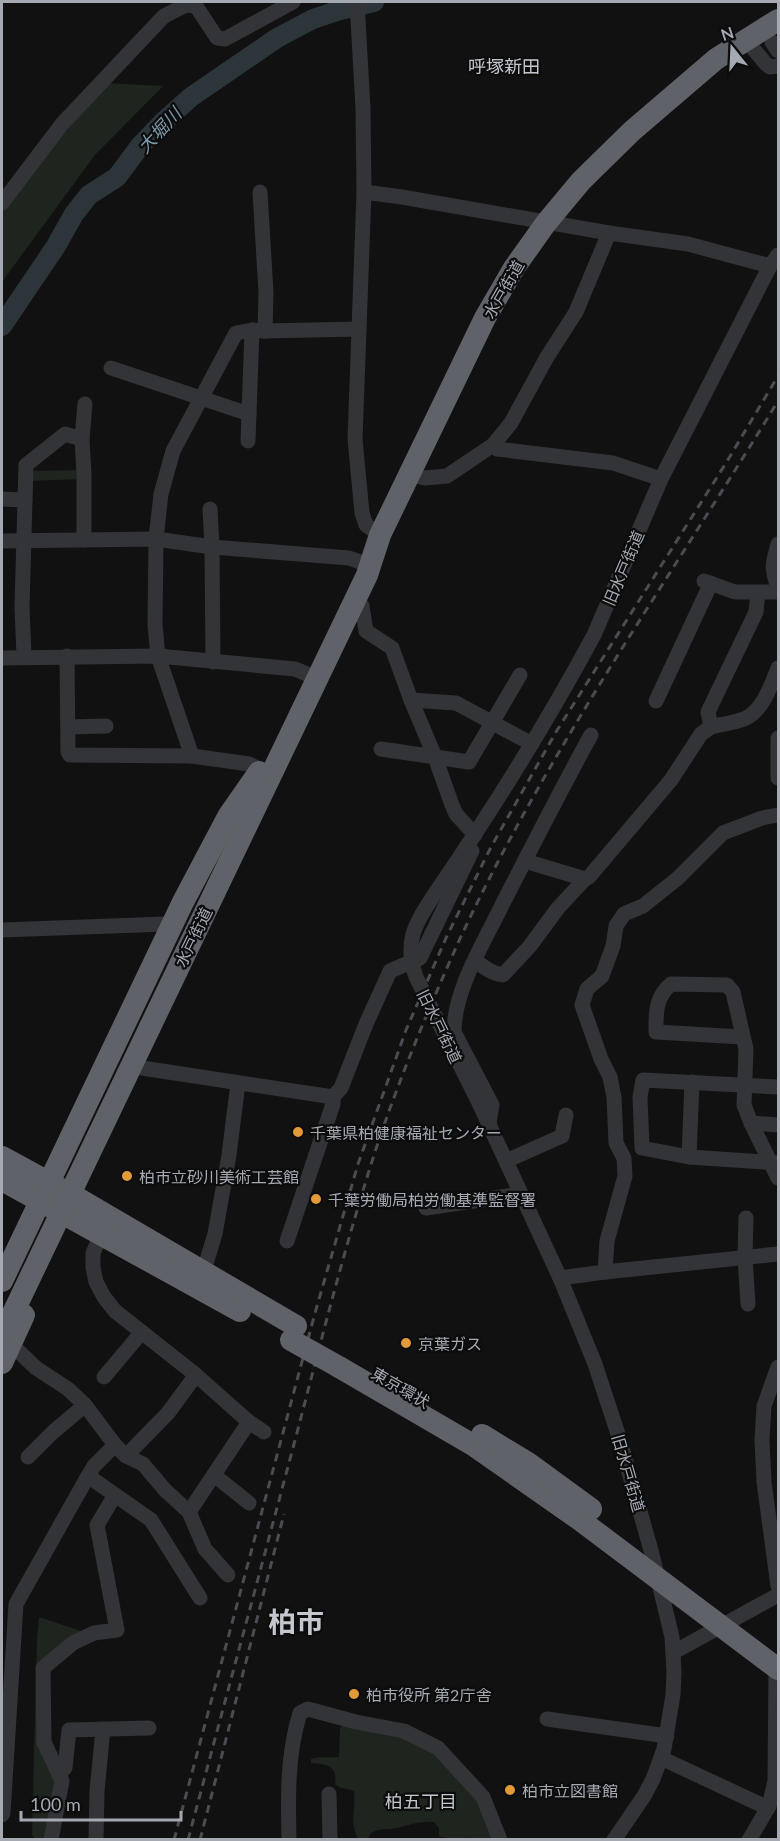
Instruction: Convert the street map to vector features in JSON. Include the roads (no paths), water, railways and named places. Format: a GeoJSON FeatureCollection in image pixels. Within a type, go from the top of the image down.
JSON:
{"type":"FeatureCollection","features":[{"type":"Feature","properties":{"kind":"highway","name":"水戸街道"},"geometry":{"type":"LineString","coordinates":[[2,1309],[287,741],[367,575],[380,535],[409,474],[485,318],[514,267],[546,222],[611,150],[716,59],[767,40]]}},
{"type":"Feature","properties":{"kind":"highway","name":"水戸街道"},"geometry":{"type":"LineString","coordinates":[[4,1348],[144,1025],[261,770],[360,562],[380,535]]}},
{"type":"Feature","properties":{"kind":"highway"},"geometry":{"type":"LineString","coordinates":[[4,1348],[75,1208],[250,841],[281,768],[287,741]]}},
{"type":"Feature","properties":{"kind":"highway"},"geometry":{"type":"LineString","coordinates":[[2,1281],[171,926],[229,815],[261,770]]}},
{"type":"Feature","properties":{"kind":"highway","name":"東京環状"},"geometry":{"type":"LineString","coordinates":[[2,1157],[44,1192]]}},
{"type":"Feature","properties":{"kind":"highway","name":"東京環状"},"geometry":{"type":"LineString","coordinates":[[2,1180],[44,1192],[75,1208],[341,1361],[528,1463],[652,1554],[778,1663]]}},
{"type":"Feature","properties":{"kind":"highway","name":"東京環状"},"geometry":{"type":"LineString","coordinates":[[75,1208],[102,1235],[197,1277]]}},
{"type":"Feature","properties":{"kind":"highway","name":"東京環状"},"geometry":{"type":"LineString","coordinates":[[341,1361],[473,1445],[658,1578],[728,1622]]}},
{"type":"Feature","properties":{"kind":"street"},"geometry":{"type":"LineString","coordinates":[[2,204],[62,124],[164,16],[186,5],[196,6],[217,38],[225,39],[293,2]]}},
{"type":"Feature","properties":{"kind":"street"},"geometry":{"type":"LineString","coordinates":[[357,2],[363,108],[364,192],[355,439],[364,519],[366,525],[380,535]]}},
{"type":"Feature","properties":{"kind":"street"},"geometry":{"type":"LineString","coordinates":[[767,40],[766,64],[770,67],[778,66]]}},
{"type":"Feature","properties":{"kind":"street"},"geometry":{"type":"LineString","coordinates":[[248,441],[259,330],[266,293],[260,192]]}},
{"type":"Feature","properties":{"kind":"street"},"geometry":{"type":"LineString","coordinates":[[364,192],[774,260]]}},
{"type":"Feature","properties":{"kind":"street"},"geometry":{"type":"LineString","coordinates":[[409,474],[425,478],[447,476],[494,445],[511,423],[547,357],[576,312],[609,233]]}},
{"type":"Feature","properties":{"kind":"street","name":"旧水戸街道"},"geometry":{"type":"LineString","coordinates":[[614,1839],[644,1796],[661,1758],[667,1736],[673,1695],[674,1652],[658,1578],[605,1394],[584,1335],[489,1123],[412,966],[410,953],[413,931],[436,892],[488,816],[594,635],[661,479],[774,260]]}},
{"type":"Feature","properties":{"kind":"street"},"geometry":{"type":"LineString","coordinates":[[192,756],[158,656],[155,614],[156,539],[161,494],[173,451],[236,333],[259,330],[359,329]]}},
{"type":"Feature","properties":{"kind":"street"},"geometry":{"type":"LineString","coordinates":[[111,369],[249,414]]}},
{"type":"Feature","properties":{"kind":"street"},"geometry":{"type":"LineString","coordinates":[[84,540],[82,439],[85,404]]}},
{"type":"Feature","properties":{"kind":"street"},"geometry":{"type":"LineString","coordinates":[[24,656],[22,607],[26,465],[65,434],[82,439]]}},
{"type":"Feature","properties":{"kind":"street"},"geometry":{"type":"LineString","coordinates":[[494,445],[497,449],[613,463],[661,479]]}},
{"type":"Feature","properties":{"kind":"street"},"geometry":{"type":"LineString","coordinates":[[2,500],[25,500]]}},
{"type":"Feature","properties":{"kind":"street"},"geometry":{"type":"LineString","coordinates":[[210,509],[213,662]]}},
{"type":"Feature","properties":{"kind":"street"},"geometry":{"type":"LineString","coordinates":[[2,541],[156,539],[212,547],[349,558],[360,562]]}},
{"type":"Feature","properties":{"kind":"street"},"geometry":{"type":"LineString","coordinates":[[656,701],[707,582],[735,592],[758,593],[778,590],[772,565],[778,544]]}},
{"type":"Feature","properties":{"kind":"street"},"geometry":{"type":"LineString","coordinates":[[711,727],[708,712],[756,612],[758,593]]}},
{"type":"Feature","properties":{"kind":"street"},"geometry":{"type":"LineString","coordinates":[[354,602],[362,606],[364,610],[366,631],[392,648],[456,814],[475,835]]}},
{"type":"Feature","properties":{"kind":"street"},"geometry":{"type":"LineString","coordinates":[[67,656],[68,752],[70,755],[192,756],[249,764],[261,770]]}},
{"type":"Feature","properties":{"kind":"street"},"geometry":{"type":"LineString","coordinates":[[2,658],[158,656],[295,669],[307,675]]}},
{"type":"Feature","properties":{"kind":"street"},"geometry":{"type":"LineString","coordinates":[[475,960],[483,967],[503,975],[530,946],[558,908],[589,877],[672,780],[701,734],[711,727],[746,718],[751,714],[762,703],[778,668]]}},
{"type":"Feature","properties":{"kind":"street"},"geometry":{"type":"LineString","coordinates":[[381,749],[469,762],[520,675]]}},
{"type":"Feature","properties":{"kind":"street"},"geometry":{"type":"LineString","coordinates":[[411,700],[456,703],[532,744]]}},
{"type":"Feature","properties":{"kind":"street"},"geometry":{"type":"LineString","coordinates":[[68,727],[106,726]]}},
{"type":"Feature","properties":{"kind":"street"},"geometry":{"type":"LineString","coordinates":[[489,1123],[492,1106],[454,1032],[462,988],[556,799],[591,735]]}},
{"type":"Feature","properties":{"kind":"street"},"geometry":{"type":"LineString","coordinates":[[778,738],[778,778]]}},
{"type":"Feature","properties":{"kind":"street"},"geometry":{"type":"LineString","coordinates":[[287,1241],[333,1104],[333,1097],[341,1088],[390,971],[420,958],[470,858],[488,816]]}},
{"type":"Feature","properties":{"kind":"street"},"geometry":{"type":"LineString","coordinates":[[605,1272],[607,1241],[625,1176],[624,1158],[616,1143],[614,1097],[610,1077],[601,1059],[582,1005],[587,989],[602,976],[613,946],[615,927],[624,914],[643,906],[678,878],[723,833],[762,818],[778,816]]}},
{"type":"Feature","properties":{"kind":"street"},"geometry":{"type":"LineString","coordinates":[[525,861],[585,879]]}},
{"type":"Feature","properties":{"kind":"street"},"geometry":{"type":"LineString","coordinates":[[2,930],[165,924],[171,926]]}},
{"type":"Feature","properties":{"kind":"street"},"geometry":{"type":"LineString","coordinates":[[742,1037],[656,1032],[656,1005],[671,984],[727,985],[734,992],[746,1049],[744,1105],[751,1123],[775,1163],[778,1178]]}},
{"type":"Feature","properties":{"kind":"street"},"geometry":{"type":"LineString","coordinates":[[142,1068],[333,1097]]}},
{"type":"Feature","properties":{"kind":"street"},"geometry":{"type":"LineString","coordinates":[[775,1163],[688,1156],[642,1148],[640,1097],[643,1080],[778,1087]]}},
{"type":"Feature","properties":{"kind":"street"},"geometry":{"type":"LineString","coordinates":[[688,1156],[692,1082]]}},
{"type":"Feature","properties":{"kind":"street"},"geometry":{"type":"LineString","coordinates":[[197,1277],[207,1260],[215,1234],[229,1155],[238,1083]]}},
{"type":"Feature","properties":{"kind":"street"},"geometry":{"type":"LineString","coordinates":[[506,1161],[562,1136],[566,1115]]}},
{"type":"Feature","properties":{"kind":"street"},"geometry":{"type":"LineString","coordinates":[[751,1123],[778,1125]]}},
{"type":"Feature","properties":{"kind":"street"},"geometry":{"type":"LineString","coordinates":[[426,1208],[521,1194]]}},
{"type":"Feature","properties":{"kind":"street"},"geometry":{"type":"LineString","coordinates":[[746,1218],[744,1257],[748,1304]]}},
{"type":"Feature","properties":{"kind":"street"},"geometry":{"type":"LineString","coordinates":[[102,1235],[93,1253],[96,1282],[115,1311],[264,1432]]}},
{"type":"Feature","properties":{"kind":"street"},"geometry":{"type":"LineString","coordinates":[[560,1278],[778,1254]]}},
{"type":"Feature","properties":{"kind":"street"},"geometry":{"type":"LineString","coordinates":[[104,1377],[142,1332]]}},
{"type":"Feature","properties":{"kind":"street"},"geometry":{"type":"LineString","coordinates":[[4,1348],[68,1389],[85,1405],[121,1451],[143,1464],[165,1490],[189,1512],[206,1549],[228,1575]]}},
{"type":"Feature","properties":{"kind":"street"},"geometry":{"type":"LineString","coordinates":[[778,1367],[764,1406],[762,1440],[764,1482],[777,1555],[778,1586]]}},
{"type":"Feature","properties":{"kind":"street"},"geometry":{"type":"LineString","coordinates":[[2,1815],[16,1604],[94,1466],[121,1451],[168,1413],[196,1375]]}},
{"type":"Feature","properties":{"kind":"street"},"geometry":{"type":"LineString","coordinates":[[28,1457],[85,1405]]}},
{"type":"Feature","properties":{"kind":"street"},"geometry":{"type":"LineString","coordinates":[[189,1512],[249,1422]]}},
{"type":"Feature","properties":{"kind":"street"},"geometry":{"type":"LineString","coordinates":[[214,1475],[249,1503]]}},
{"type":"Feature","properties":{"kind":"street"},"geometry":{"type":"LineString","coordinates":[[88,1476],[151,1520],[200,1598]]}},
{"type":"Feature","properties":{"kind":"street"},"geometry":{"type":"LineString","coordinates":[[51,1839],[62,1781],[44,1742],[43,1668],[74,1643],[94,1633],[117,1630],[97,1525],[116,1495]]}},
{"type":"Feature","properties":{"kind":"street"},"geometry":{"type":"LineString","coordinates":[[674,1652],[778,1595]]}},
{"type":"Feature","properties":{"kind":"street"},"geometry":{"type":"LineString","coordinates":[[749,1839],[768,1808],[777,1782],[778,1663]]}},
{"type":"Feature","properties":{"kind":"street"},"geometry":{"type":"LineString","coordinates":[[289,1839],[288,1787],[295,1731],[300,1713],[308,1709],[356,1722],[405,1731],[438,1748],[483,1797],[500,1839]]}},
{"type":"Feature","properties":{"kind":"street"},"geometry":{"type":"LineString","coordinates":[[547,1719],[667,1736]]}},
{"type":"Feature","properties":{"kind":"street"},"geometry":{"type":"LineString","coordinates":[[59,1774],[65,1768],[69,1730],[149,1728]]}},
{"type":"Feature","properties":{"kind":"street"},"geometry":{"type":"LineString","coordinates":[[96,1839],[97,1791],[103,1729]]}},
{"type":"Feature","properties":{"kind":"street"},"geometry":{"type":"LineString","coordinates":[[661,1758],[768,1808]]}},
{"type":"Feature","properties":{"kind":"street"},"geometry":{"type":"LineString","coordinates":[[329,1794],[330,1839]]}},
{"type":"Feature","properties":{"kind":"waterway","name":"大堀川"},"geometry":{"type":"LineString","coordinates":[[2,326],[56,246],[74,214],[89,195],[117,177],[140,146],[191,97],[277,38],[313,19],[374,2]]}},
{"type":"Feature","properties":{"kind":"railway"},"geometry":{"type":"LineString","coordinates":[[174,1840],[315,1313],[358,1164],[406,1030],[446,938],[491,847],[556,732],[726,463],[778,376]]}},
{"type":"Feature","properties":{"kind":"railway"},"geometry":{"type":"LineString","coordinates":[[188,1840],[349,1239],[378,1142],[422,1027],[458,943],[530,803],[610,668],[778,401]]}},
{"type":"Feature","properties":{"kind":"railway"},"geometry":{"type":"LineString","coordinates":[[200,1840],[284,1514]]}},
{"type":"Feature","properties":{"kind":"place","name":"千葉県柏健康福祉センター"},"geometry":{"type":"Point","coordinates":[298,1132]}},
{"type":"Feature","properties":{"kind":"place","name":"柏市立砂川美術工芸館"},"geometry":{"type":"Point","coordinates":[127,1176]}},
{"type":"Feature","properties":{"kind":"place","name":"千葉労働局柏労働基準監督署"},"geometry":{"type":"Point","coordinates":[316,1199]}},
{"type":"Feature","properties":{"kind":"place","name":"京葉ガス"},"geometry":{"type":"Point","coordinates":[406,1343]}},
{"type":"Feature","properties":{"kind":"place","name":"柏市役所 第2庁舎"},"geometry":{"type":"Point","coordinates":[354,1694]}},
{"type":"Feature","properties":{"kind":"place","name":"柏市立図書館"},"geometry":{"type":"Point","coordinates":[510,1790]}},
{"type":"Feature","properties":{"kind":"district","name":"呼塚新田"},"geometry":{"type":"Point","coordinates":[504,66]}},
{"type":"Feature","properties":{"kind":"district","name":"柏市"},"geometry":{"type":"Point","coordinates":[296,1621]}},
{"type":"Feature","properties":{"kind":"district","name":"柏五丁目"},"geometry":{"type":"Point","coordinates":[421,1801]}}]}
